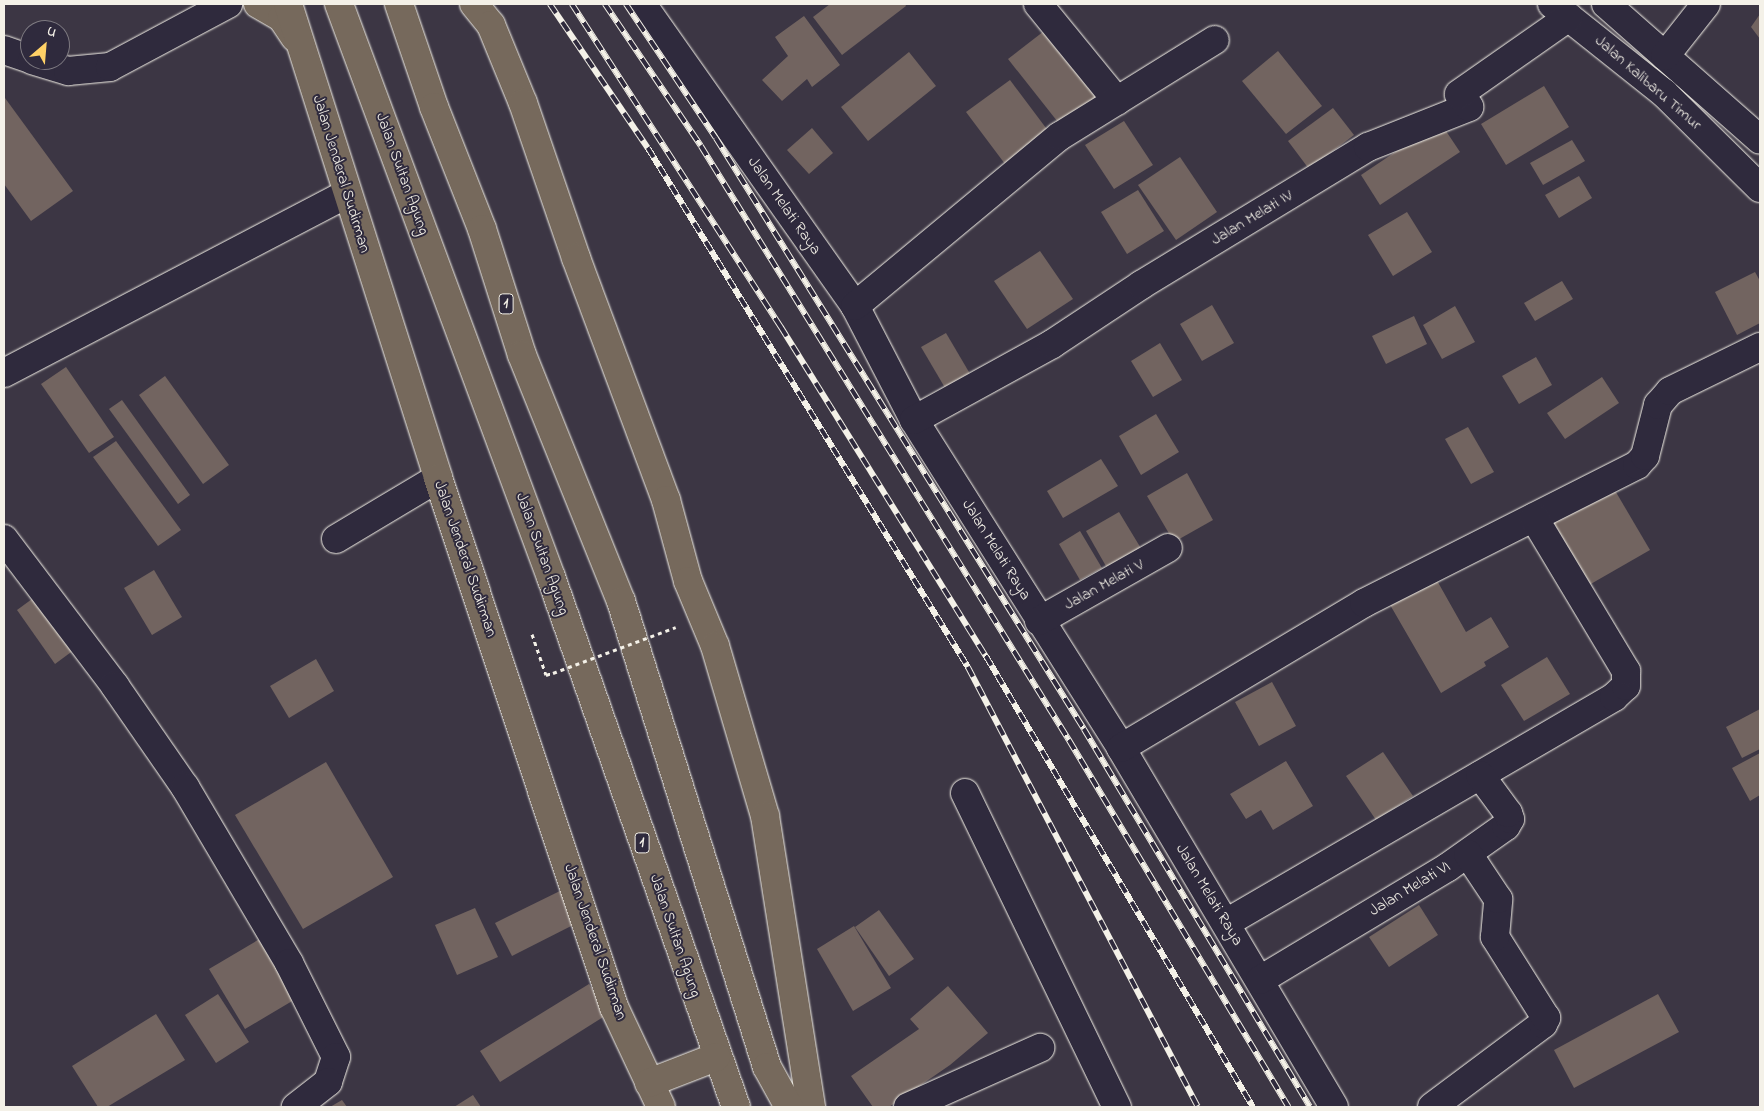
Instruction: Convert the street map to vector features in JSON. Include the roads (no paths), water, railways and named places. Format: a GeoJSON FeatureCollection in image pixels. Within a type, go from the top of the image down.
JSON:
{"type":"FeatureCollection","features":[{"type":"Feature","properties":{"kind":"main road"},"geometry":{"type":"LineString","coordinates":[[258,4],[282,18],[300,44]]}},
{"type":"Feature","properties":{"kind":"main road","name":"Jalan Jenderal Sudirman"},"geometry":{"type":"LineString","coordinates":[[288,4],[438,478],[614,1007],[648,1082],[662,1107]]}},
{"type":"Feature","properties":{"kind":"main road","name":"Jalan Sultan Agung"},"geometry":{"type":"LineString","coordinates":[[338,4],[551,577],[716,1057],[736,1107]]}},
{"type":"Feature","properties":{"kind":"main road","name":"1"},"geometry":{"type":"LineString","coordinates":[[399,4],[434,107],[482,229],[522,355],[621,601],[767,1067],[789,1107]]}},
{"type":"Feature","properties":{"kind":"main road"},"geometry":{"type":"LineString","coordinates":[[474,4],[491,25],[523,103],[576,258],[666,500],[688,580],[714,646],[765,816],[811,1107]]}},
{"type":"Feature","properties":{"kind":"main road"},"geometry":{"type":"LineString","coordinates":[[648,1082],[716,1057]]}},
{"type":"Feature","properties":{"kind":"street"},"geometry":{"type":"LineString","coordinates":[[62,70],[68,72],[110,67],[228,4]]}},
{"type":"Feature","properties":{"kind":"street","name":"Jalan Melati Raya"},"geometry":{"type":"LineString","coordinates":[[642,4],[855,306],[914,420],[1120,748],[1334,1107]]}},
{"type":"Feature","properties":{"kind":"street"},"geometry":{"type":"LineString","coordinates":[[1038,4],[1118,101]]}},
{"type":"Feature","properties":{"kind":"street","name":"Jalan Kalibaru Timur"},"geometry":{"type":"LineString","coordinates":[[1606,4],[1760,140]]}},
{"type":"Feature","properties":{"kind":"street"},"geometry":{"type":"LineString","coordinates":[[1665,56],[1706,4]]}},
{"type":"Feature","properties":{"kind":"street","name":"Jalan Kalibaru Timur"},"geometry":{"type":"LineString","coordinates":[[1561,10],[1664,92],[1760,188]]}},
{"type":"Feature","properties":{"kind":"street","name":"Jalan Melati IV"},"geometry":{"type":"LineString","coordinates":[[914,420],[1052,344],[1141,285],[1368,147],[1469,108],[1459,94],[1561,10]]}},
{"type":"Feature","properties":{"kind":"street"},"geometry":{"type":"LineString","coordinates":[[855,306],[1060,136],[1215,40]]}},
{"type":"Feature","properties":{"kind":"street"},"geometry":{"type":"LineString","coordinates":[[4,50],[20,56]]}},
{"type":"Feature","properties":{"kind":"street"},"geometry":{"type":"LineString","coordinates":[[4,373],[347,194]]}},
{"type":"Feature","properties":{"kind":"street"},"geometry":{"type":"LineString","coordinates":[[1120,748],[1364,603],[1637,465],[1645,456],[1658,405],[1670,391],[1760,347]]}},
{"type":"Feature","properties":{"kind":"street"},"geometry":{"type":"LineString","coordinates":[[336,539],[438,478]]}},
{"type":"Feature","properties":{"kind":"street"},"geometry":{"type":"LineString","coordinates":[[1226,923],[1614,697],[1626,686],[1628,679],[1622,663],[1534,518]]}},
{"type":"Feature","properties":{"kind":"street"},"geometry":{"type":"LineString","coordinates":[[4,539],[115,686],[185,787],[288,963],[336,1057],[328,1082],[296,1107]]}},
{"type":"Feature","properties":{"kind":"street","name":"Jalan Melati V"},"geometry":{"type":"LineString","coordinates":[[1039,621],[1168,548]]}},
{"type":"Feature","properties":{"kind":"street","name":"Jalan Melati VI"},"geometry":{"type":"LineString","coordinates":[[1260,980],[1468,854],[1506,826],[1510,819],[1480,775]]}},
{"type":"Feature","properties":{"kind":"street"},"geometry":{"type":"LineString","coordinates":[[965,793],[1117,1107]]}},
{"type":"Feature","properties":{"kind":"street"},"geometry":{"type":"LineString","coordinates":[[1432,1107],[1543,1024],[1546,1018],[1495,937],[1498,900],[1468,854]]}},
{"type":"Feature","properties":{"kind":"street"},"geometry":{"type":"LineString","coordinates":[[908,1107],[1040,1048]]}},
{"type":"Feature","properties":{"kind":"railway"},"geometry":{"type":"LineString","coordinates":[[550,4],[648,148],[968,667],[1198,1107]]}},
{"type":"Feature","properties":{"kind":"railway"},"geometry":{"type":"LineString","coordinates":[[572,4],[781,327],[986,656],[1253,1107]]}},
{"type":"Feature","properties":{"kind":"railway"},"geometry":{"type":"LineString","coordinates":[[605,4],[701,146],[1069,740],[1289,1107]]}},
{"type":"Feature","properties":{"kind":"railway"},"geometry":{"type":"LineString","coordinates":[[626,4],[716,138],[1084,729],[1310,1107]]}}]}
